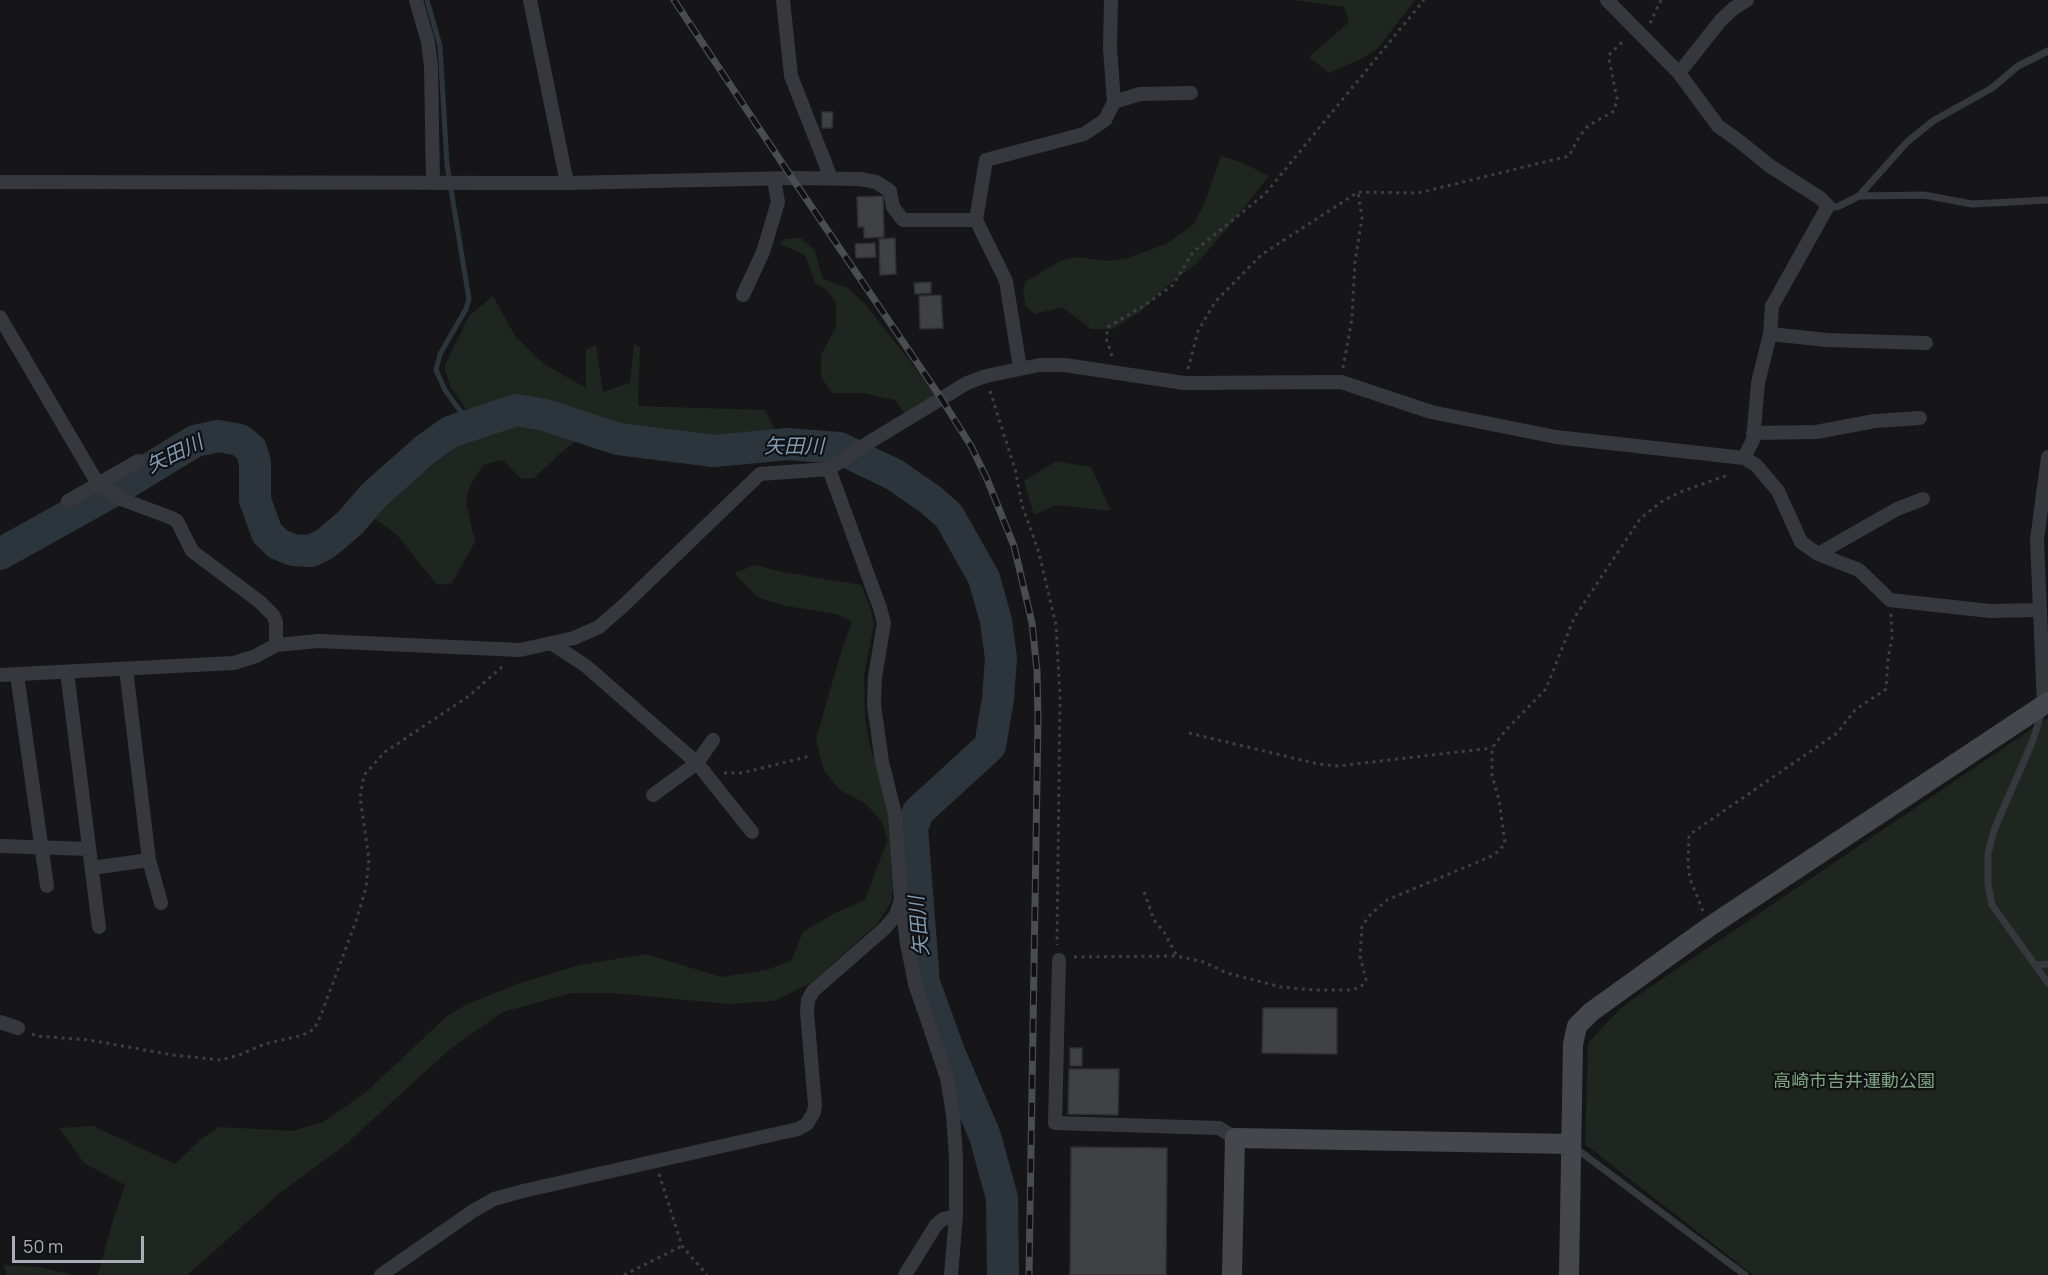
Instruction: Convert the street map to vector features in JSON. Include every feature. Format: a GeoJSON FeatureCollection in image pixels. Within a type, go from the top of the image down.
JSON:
{"type":"FeatureCollection","features":[{"type":"Feature","properties":{"kind":"street"},"geometry":{"type":"LineString","coordinates":[[416,0],[428,42],[431,66],[433,182]]}},
{"type":"Feature","properties":{"kind":"street"},"geometry":{"type":"LineString","coordinates":[[530,0],[567,183]]}},
{"type":"Feature","properties":{"kind":"street"},"geometry":{"type":"LineString","coordinates":[[783,0],[791,76],[831,178]]}},
{"type":"Feature","properties":{"kind":"street"},"geometry":{"type":"LineString","coordinates":[[1020,368],[1006,281],[976,220],[986,160],[1084,134],[1105,120],[1114,102],[1110,49],[1111,0]]}},
{"type":"Feature","properties":{"kind":"street"},"geometry":{"type":"LineString","coordinates":[[1607,0],[1679,73],[1718,126],[1828,206],[1772,306],[1770,334],[1758,383],[1753,440],[1744,458]]}},
{"type":"Feature","properties":{"kind":"street"},"geometry":{"type":"LineString","coordinates":[[1679,73],[1721,20],[1747,0]]}},
{"type":"Feature","properties":{"kind":"street"},"geometry":{"type":"LineString","coordinates":[[1114,102],[1140,94],[1191,93]]}},
{"type":"Feature","properties":{"kind":"street"},"geometry":{"type":"LineString","coordinates":[[0,182],[567,183],[860,179],[876,182],[890,191],[893,207],[903,220],[976,220]]}},
{"type":"Feature","properties":{"kind":"street"},"geometry":{"type":"LineString","coordinates":[[743,295],[763,252],[778,202],[774,180]]}},
{"type":"Feature","properties":{"kind":"street"},"geometry":{"type":"LineString","coordinates":[[0,317],[100,485],[121,499],[177,521],[192,551],[260,602],[273,615],[276,622],[276,645]]}},
{"type":"Feature","properties":{"kind":"street"},"geometry":{"type":"LineString","coordinates":[[1770,334],[1827,340],[1926,343]]}},
{"type":"Feature","properties":{"kind":"street"},"geometry":{"type":"LineString","coordinates":[[0,675],[234,663],[256,656],[276,645],[319,640],[520,650],[574,638],[599,627],[623,606],[760,474],[833,467],[868,442],[967,383],[986,376],[1039,365],[1065,365],[1184,383],[1341,382],[1431,412],[1556,437],[1744,458],[1756,465],[1778,491],[1801,542],[1818,554],[1859,570],[1890,600],[1990,611],[2039,610]]}},
{"type":"Feature","properties":{"kind":"street"},"geometry":{"type":"LineString","coordinates":[[1753,433],[1816,432],[1875,421],[1920,418]]}},
{"type":"Feature","properties":{"kind":"street"},"geometry":{"type":"LineString","coordinates":[[1569,1275],[1573,1044],[1577,1026],[1591,1012],[1709,927],[2046,703],[2039,610],[2048,457]]}},
{"type":"Feature","properties":{"kind":"street"},"geometry":{"type":"LineString","coordinates":[[68,501],[100,485],[138,461]]}},
{"type":"Feature","properties":{"kind":"street"},"geometry":{"type":"LineString","coordinates":[[833,467],[884,623],[875,677],[874,705],[882,762],[896,813],[901,900],[907,944],[915,982],[948,1078],[953,1114],[956,1216],[951,1275]]}},
{"type":"Feature","properties":{"kind":"street"},"geometry":{"type":"LineString","coordinates":[[1818,554],[1897,510],[1923,500]]}},
{"type":"Feature","properties":{"kind":"street"},"geometry":{"type":"LineString","coordinates":[[551,644],[586,666],[697,763],[752,832]]}},
{"type":"Feature","properties":{"kind":"street"},"geometry":{"type":"LineString","coordinates":[[126,669],[148,860],[161,903]]}},
{"type":"Feature","properties":{"kind":"street"},"geometry":{"type":"LineString","coordinates":[[67,672],[99,927]]}},
{"type":"Feature","properties":{"kind":"street"},"geometry":{"type":"LineString","coordinates":[[17,675],[47,886]]}},
{"type":"Feature","properties":{"kind":"street"},"geometry":{"type":"LineString","coordinates":[[653,795],[697,763],[713,740]]}},
{"type":"Feature","properties":{"kind":"street"},"geometry":{"type":"LineString","coordinates":[[0,846],[89,849]]}},
{"type":"Feature","properties":{"kind":"street"},"geometry":{"type":"LineString","coordinates":[[92,868],[148,860]]}},
{"type":"Feature","properties":{"kind":"street"},"geometry":{"type":"LineString","coordinates":[[381,1275],[494,1199],[798,1129],[807,1124],[815,1105],[808,1000],[813,991],[885,928],[896,915],[901,900]]}},
{"type":"Feature","properties":{"kind":"street"},"geometry":{"type":"LineString","coordinates":[[1059,960],[1056,1123],[1219,1128],[1235,1138],[1571,1144]]}},
{"type":"Feature","properties":{"kind":"street"},"geometry":{"type":"LineString","coordinates":[[0,1022],[18,1028]]}},
{"type":"Feature","properties":{"kind":"street"},"geometry":{"type":"LineString","coordinates":[[1232,1275],[1235,1138]]}},
{"type":"Feature","properties":{"kind":"street"},"geometry":{"type":"LineString","coordinates":[[905,1275],[936,1225],[943,1219],[956,1216]]}},
{"type":"Feature","properties":{"kind":"lane"},"geometry":{"type":"LineString","coordinates":[[1828,206],[1837,207],[1860,196],[1907,142],[1933,121],[1992,88],[2018,66],[2048,51]]}},
{"type":"Feature","properties":{"kind":"lane"},"geometry":{"type":"LineString","coordinates":[[1860,196],[1924,195],[1972,204],[2048,200]]}},
{"type":"Feature","properties":{"kind":"lane"},"geometry":{"type":"LineString","coordinates":[[2046,703],[2033,740],[1994,830],[1989,854],[1988,884],[1992,905],[2048,982]]}},
{"type":"Feature","properties":{"kind":"lane"},"geometry":{"type":"LineString","coordinates":[[2036,965],[2048,964]]}},
{"type":"Feature","properties":{"kind":"lane"},"geometry":{"type":"LineString","coordinates":[[1571,1144],[1745,1275]]}},
{"type":"Feature","properties":{"kind":"path"},"geometry":{"type":"LineString","coordinates":[[1119,374],[1106,338],[1108,327],[1173,285],[1193,252],[1265,194],[1424,0]]}},
{"type":"Feature","properties":{"kind":"path"},"geometry":{"type":"LineString","coordinates":[[1184,383],[1198,331],[1215,302],[1261,255],[1358,192],[1418,193],[1569,156],[1588,126],[1614,111],[1617,99],[1610,54],[1639,33],[1661,0]]}},
{"type":"Feature","properties":{"kind":"path"},"geometry":{"type":"LineString","coordinates":[[1341,382],[1352,318],[1355,261],[1362,218],[1358,192]]}},
{"type":"Feature","properties":{"kind":"path"},"geometry":{"type":"LineString","coordinates":[[986,376],[1015,469],[1022,505],[1039,553],[1056,625],[1060,696],[1056,934],[1059,960],[1075,957],[1178,956],[1203,962],[1227,973],[1281,987],[1314,990],[1350,990],[1361,987],[1366,980],[1360,956],[1362,926],[1370,915],[1387,900],[1492,856],[1500,850],[1505,843],[1499,800],[1492,775],[1492,748],[1505,731],[1546,689],[1574,618],[1640,519],[1661,502],[1680,492],[1725,476],[1744,458]]}},
{"type":"Feature","properties":{"kind":"path"},"geometry":{"type":"LineString","coordinates":[[1709,927],[1690,879],[1689,835],[1837,733],[1856,710],[1886,689],[1892,638],[1890,600]]}},
{"type":"Feature","properties":{"kind":"path"},"geometry":{"type":"LineString","coordinates":[[18,1028],[37,1036],[89,1040],[173,1055],[221,1060],[265,1044],[303,1035],[314,1029],[366,888],[369,859],[360,797],[364,775],[385,752],[469,696],[520,650]]}},
{"type":"Feature","properties":{"kind":"path"},"geometry":{"type":"LineString","coordinates":[[1189,732],[1318,764],[1338,766],[1492,748]]}},
{"type":"Feature","properties":{"kind":"path"},"geometry":{"type":"LineString","coordinates":[[697,763],[724,773],[742,772],[810,756]]}},
{"type":"Feature","properties":{"kind":"path"},"geometry":{"type":"LineString","coordinates":[[1144,892],[1154,920],[1178,956]]}},
{"type":"Feature","properties":{"kind":"path"},"geometry":{"type":"LineString","coordinates":[[654,1161],[682,1246],[707,1275]]}},
{"type":"Feature","properties":{"kind":"path"},"geometry":{"type":"LineString","coordinates":[[624,1275],[682,1246]]}},
{"type":"Feature","properties":{"kind":"green space"},"geometry":{"type":"Polygon","coordinates":[[[1293,0],[1415,0],[1378,48],[1363,58],[1329,73],[1309,57],[1349,22],[1344,7],[1293,0]]]}},
{"type":"Feature","properties":{"kind":"green space"},"geometry":{"type":"Polygon","coordinates":[[[1221,156],[1241,162],[1269,176],[1197,263],[1165,288],[1140,312],[1113,329],[1091,329],[1062,307],[1035,314],[1026,307],[1023,291],[1025,282],[1060,261],[1076,257],[1106,261],[1125,259],[1166,244],[1194,224],[1205,202],[1221,156]]]}},
{"type":"Feature","properties":{"kind":"green space"},"geometry":{"type":"Polygon","coordinates":[[[801,238],[815,250],[822,278],[848,288],[866,305],[937,396],[904,413],[895,400],[863,393],[832,393],[821,377],[821,355],[836,327],[836,303],[827,290],[815,283],[805,255],[780,244],[785,239],[801,238]]]}},
{"type":"Feature","properties":{"kind":"green space"},"geometry":{"type":"Polygon","coordinates":[[[493,296],[515,336],[544,364],[586,388],[586,350],[596,345],[603,392],[630,383],[634,344],[640,347],[638,406],[765,410],[780,438],[720,441],[670,435],[601,420],[534,478],[521,479],[503,460],[483,465],[470,485],[466,502],[475,542],[452,583],[437,585],[397,535],[370,515],[480,428],[451,388],[444,367],[469,316],[493,296]]]}},
{"type":"Feature","properties":{"kind":"green space"},"geometry":{"type":"Polygon","coordinates":[[[1056,461],[1091,467],[1111,511],[1056,505],[1034,515],[1024,481],[1056,461]]]}},
{"type":"Feature","properties":{"kind":"green space"},"geometry":{"type":"Polygon","coordinates":[[[755,565],[861,585],[870,606],[874,624],[864,675],[865,718],[870,746],[891,817],[894,879],[891,902],[878,923],[811,983],[774,1001],[728,1004],[613,993],[572,993],[503,1012],[450,1049],[345,1145],[280,1193],[187,1275],[98,1275],[125,1185],[84,1163],[59,1128],[93,1126],[175,1164],[200,1140],[219,1127],[293,1131],[323,1122],[365,1093],[446,1017],[467,1004],[520,983],[580,965],[646,954],[721,977],[766,970],[791,961],[803,932],[835,913],[865,900],[887,841],[883,823],[866,804],[840,790],[824,771],[816,739],[852,621],[836,614],[786,606],[757,597],[734,573],[755,565]]]}},
{"type":"Feature","properties":{"kind":"green space","name":"高崎市吉井運動公園"},"geometry":{"type":"Polygon","coordinates":[[[2048,718],[2048,1275],[1753,1275],[1585,1144],[1588,1043],[1621,1008],[1640,994],[2048,718]]]}},
{"type":"Feature","properties":{"kind":"green space"},"geometry":{"type":"Polygon","coordinates":[[[4,1265],[38,1267],[74,1275],[7,1275],[4,1265]]]}},
{"type":"Feature","properties":{"kind":"building"},"geometry":{"type":"Polygon","coordinates":[[[822,112],[833,112],[832,128],[822,128],[822,112]]]}},
{"type":"Feature","properties":{"kind":"building"},"geometry":{"type":"Polygon","coordinates":[[[883,196],[884,237],[864,238],[864,227],[858,227],[857,197],[883,196]]]}},
{"type":"Feature","properties":{"kind":"building"},"geometry":{"type":"Polygon","coordinates":[[[895,238],[896,274],[880,275],[879,239],[895,238]]]}},
{"type":"Feature","properties":{"kind":"building"},"geometry":{"type":"Polygon","coordinates":[[[875,243],[876,257],[856,258],[855,244],[875,243]]]}},
{"type":"Feature","properties":{"kind":"building"},"geometry":{"type":"Polygon","coordinates":[[[931,282],[931,293],[915,294],[914,283],[931,282]]]}},
{"type":"Feature","properties":{"kind":"building"},"geometry":{"type":"Polygon","coordinates":[[[941,295],[943,328],[920,329],[919,296],[941,295]]]}},
{"type":"Feature","properties":{"kind":"building"},"geometry":{"type":"Polygon","coordinates":[[[1263,1008],[1337,1008],[1337,1054],[1262,1053],[1263,1008]]]}},
{"type":"Feature","properties":{"kind":"building"},"geometry":{"type":"Polygon","coordinates":[[[1070,1048],[1082,1048],[1082,1066],[1070,1066],[1070,1048]]]}},
{"type":"Feature","properties":{"kind":"building"},"geometry":{"type":"Polygon","coordinates":[[[1069,1069],[1119,1069],[1118,1115],[1068,1114],[1069,1069]]]}},
{"type":"Feature","properties":{"kind":"building"},"geometry":{"type":"Polygon","coordinates":[[[1071,1147],[1167,1148],[1166,1275],[1070,1275],[1071,1147]]]}},
{"type":"Feature","properties":{"kind":"waterway"},"geometry":{"type":"LineString","coordinates":[[427,0],[440,46],[447,165],[469,299],[466,309],[440,354],[436,370],[445,390],[463,415],[474,423]]}},
{"type":"Feature","properties":{"kind":"waterway","name":"矢田川"},"geometry":{"type":"LineString","coordinates":[[0,554],[113,491],[195,441],[218,436],[240,440],[251,449],[255,463],[255,500],[267,533],[278,544],[293,550],[311,551],[325,544],[350,523],[374,495],[425,450],[450,432],[516,410],[545,415],[618,439],[714,451],[788,444],[839,448],[895,475],[931,500],[949,516],[984,578],[996,621],[1001,658],[998,699],[990,746],[918,812],[912,828],[924,983],[949,1052],[985,1136],[1002,1198],[1003,1275]]}},
{"type":"Feature","properties":{"kind":"railway"},"geometry":{"type":"LineString","coordinates":[[674,0],[971,446],[1014,546],[1032,623],[1037,671],[1038,718],[1029,1275]]}}]}
